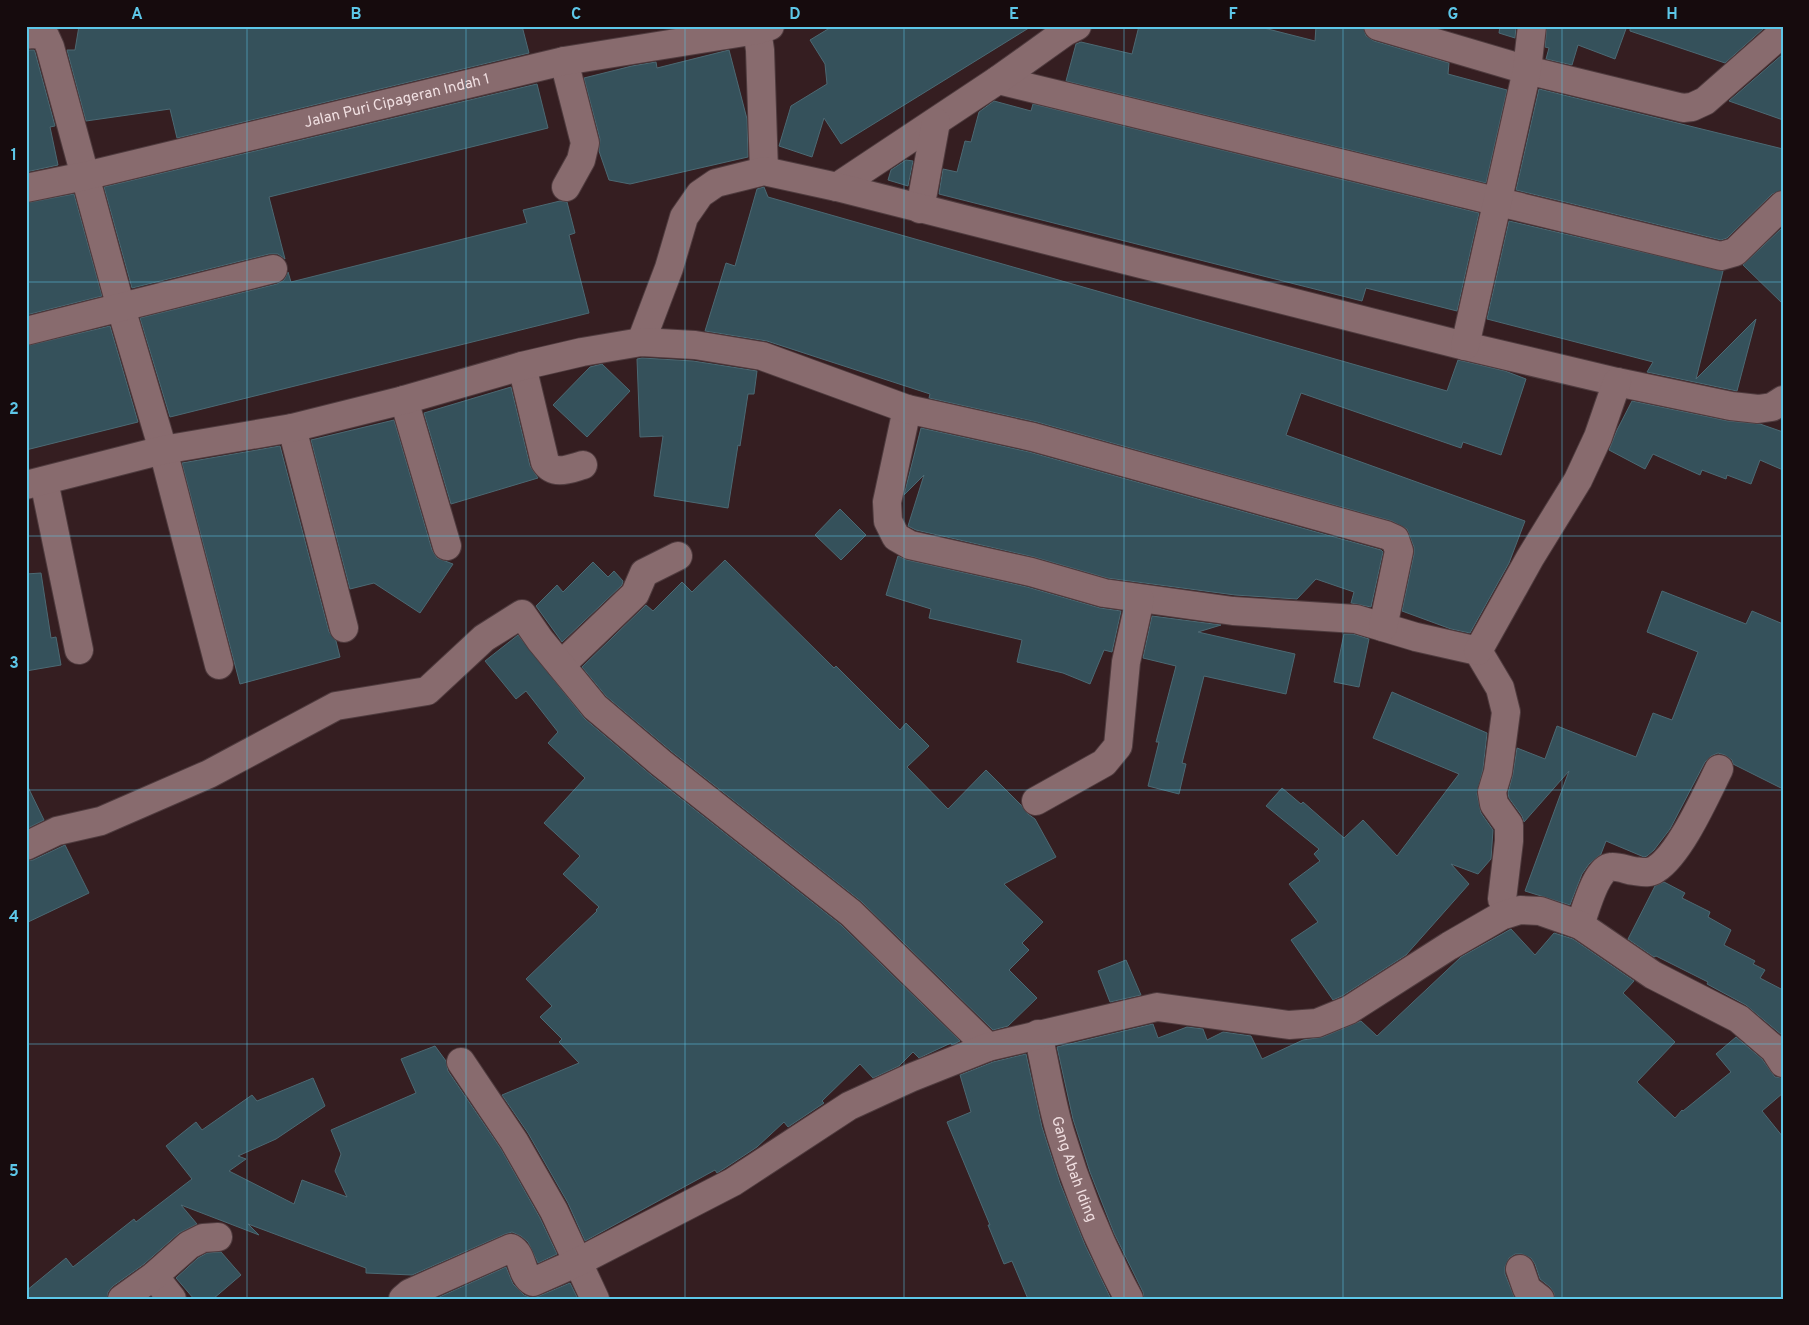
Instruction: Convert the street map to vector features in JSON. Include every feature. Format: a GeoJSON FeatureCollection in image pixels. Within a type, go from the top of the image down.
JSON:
{"type":"FeatureCollection","features":[{"type":"Feature","properties":{"kind":"street"},"geometry":{"type":"LineString","coordinates":[[837,187],[998,80],[1065,32],[1077,26]]}},
{"type":"Feature","properties":{"kind":"street"},"geometry":{"type":"LineString","coordinates":[[1378,26],[1527,70],[1683,108],[1692,107],[1705,101],[1777,34]]}},
{"type":"Feature","properties":{"kind":"street"},"geometry":{"type":"LineString","coordinates":[[1465,346],[1527,70],[1532,26]]}},
{"type":"Feature","properties":{"kind":"street"},"geometry":{"type":"LineString","coordinates":[[764,28],[760,50],[764,171]]}},
{"type":"Feature","properties":{"kind":"street","name":"Jalan Puri Cipageran Indah 1"},"geometry":{"type":"LineString","coordinates":[[26,188],[85,176],[564,61],[764,28]]}},
{"type":"Feature","properties":{"kind":"street"},"geometry":{"type":"LineString","coordinates":[[26,35],[45,36],[163,450],[219,665]]}},
{"type":"Feature","properties":{"kind":"street"},"geometry":{"type":"LineString","coordinates":[[564,61],[585,144],[581,160],[566,187]]}},
{"type":"Feature","properties":{"kind":"street"},"geometry":{"type":"LineString","coordinates":[[998,80],[1721,256],[1736,252],[1783,205]]}},
{"type":"Feature","properties":{"kind":"street"},"geometry":{"type":"LineString","coordinates":[[920,209],[936,122]]}},
{"type":"Feature","properties":{"kind":"street"},"geometry":{"type":"LineString","coordinates":[[641,342],[669,268],[684,217],[700,194],[716,183],[764,171],[837,187],[1465,346],[1616,382],[1731,406],[1758,409],[1772,407],[1783,400]]}},
{"type":"Feature","properties":{"kind":"street"},"geometry":{"type":"LineString","coordinates":[[26,331],[274,269]]}},
{"type":"Feature","properties":{"kind":"street"},"geometry":{"type":"LineString","coordinates":[[78,650],[35,483],[163,450],[292,428],[404,400],[522,366],[582,352],[641,342],[695,344],[762,356],[907,409],[1033,437],[1386,535],[1395,539],[1399,551],[1383,627]]}},
{"type":"Feature","properties":{"kind":"street"},"geometry":{"type":"LineString","coordinates":[[522,366],[545,462],[549,468],[559,471],[583,466]]}},
{"type":"Feature","properties":{"kind":"street"},"geometry":{"type":"LineString","coordinates":[[1478,651],[1530,558],[1578,480],[1598,437],[1616,382]]}},
{"type":"Feature","properties":{"kind":"street"},"geometry":{"type":"LineString","coordinates":[[404,400],[447,546]]}},
{"type":"Feature","properties":{"kind":"street"},"geometry":{"type":"LineString","coordinates":[[907,409],[887,502],[888,521],[896,537],[910,545],[1031,572],[1104,593],[1233,612],[1356,619],[1416,637],[1478,651],[1500,688],[1506,712],[1498,772],[1492,792],[1494,804],[1509,825],[1510,840],[1502,900]]}},
{"type":"Feature","properties":{"kind":"street"},"geometry":{"type":"LineString","coordinates":[[292,428],[344,628]]}},
{"type":"Feature","properties":{"kind":"street"},"geometry":{"type":"LineString","coordinates":[[561,665],[635,594],[644,573],[678,556]]}},
{"type":"Feature","properties":{"kind":"street"},"geometry":{"type":"LineString","coordinates":[[1036,800],[1104,763],[1118,746],[1126,662],[1140,599]]}},
{"type":"Feature","properties":{"kind":"street"},"geometry":{"type":"LineString","coordinates":[[26,846],[57,831],[101,821],[209,774],[336,706],[428,691],[484,638],[522,614],[540,640],[595,707],[661,763],[851,913],[988,1047]]}},
{"type":"Feature","properties":{"kind":"street"},"geometry":{"type":"LineString","coordinates":[[1580,925],[1596,880],[1602,870],[1610,866],[1647,873],[1656,869],[1665,860],[1678,845],[1719,769]]}},
{"type":"Feature","properties":{"kind":"street"},"geometry":{"type":"LineString","coordinates":[[403,1299],[410,1293],[511,1248],[517,1254],[527,1279],[533,1282],[578,1262],[733,1182],[849,1106],[910,1078],[988,1047],[1157,1007],[1289,1025],[1317,1023],[1349,1010],[1449,946],[1501,916],[1520,910],[1540,911],[1580,925],[1652,976],[1739,1018],[1780,1051]]}},
{"type":"Feature","properties":{"kind":"street","name":"Gang Abah Iding"},"geometry":{"type":"LineString","coordinates":[[1038,1034],[1060,1134],[1086,1207],[1128,1299]]}},
{"type":"Feature","properties":{"kind":"street"},"geometry":{"type":"LineString","coordinates":[[461,1062],[514,1141],[554,1211],[595,1299]]}},
{"type":"Feature","properties":{"kind":"street"},"geometry":{"type":"LineString","coordinates":[[122,1299],[154,1276],[189,1245],[203,1238],[218,1237]]}},
{"type":"Feature","properties":{"kind":"street"},"geometry":{"type":"LineString","coordinates":[[1520,1269],[1527,1290],[1540,1299]]}},
{"type":"Feature","properties":{"kind":"street"},"geometry":{"type":"LineString","coordinates":[[154,1276],[172,1299]]}},
{"type":"Feature","properties":{"kind":"building"},"geometry":{"type":"Polygon","coordinates":[[[79,26],[522,26],[529,53],[177,138],[170,109],[86,121],[67,50],[75,50],[79,26]]]}},
{"type":"Feature","properties":{"kind":"building"},"geometry":{"type":"Polygon","coordinates":[[[833,26],[1032,26],[841,144],[824,118],[812,157],[779,146],[791,106],[827,84],[825,64],[810,40],[833,26]]]}},
{"type":"Feature","properties":{"kind":"building"},"geometry":{"type":"Polygon","coordinates":[[[1139,26],[1256,26],[1315,41],[1316,26],[1363,26],[1366,36],[1374,41],[1449,63],[1448,74],[1507,90],[1486,183],[1066,81],[1076,44],[1081,42],[1132,54],[1139,26]]]}},
{"type":"Feature","properties":{"kind":"building"},"geometry":{"type":"Polygon","coordinates":[[[1500,26],[1516,26],[1515,38],[1499,33],[1500,26]]]}},
{"type":"Feature","properties":{"kind":"building"},"geometry":{"type":"Polygon","coordinates":[[[1547,26],[1627,26],[1615,59],[1578,45],[1572,65],[1546,59],[1549,48],[1545,47],[1547,26]]]}},
{"type":"Feature","properties":{"kind":"building"},"geometry":{"type":"Polygon","coordinates":[[[1630,26],[1760,26],[1763,29],[1725,63],[1630,31],[1630,26]]]}},
{"type":"Feature","properties":{"kind":"building"},"geometry":{"type":"Polygon","coordinates":[[[26,50],[34,50],[35,52],[55,126],[50,127],[58,165],[26,172],[26,50]]]}},
{"type":"Feature","properties":{"kind":"building"},"geometry":{"type":"Polygon","coordinates":[[[729,50],[747,119],[748,157],[630,184],[609,180],[599,151],[600,139],[584,78],[656,62],[657,68],[729,50]]]}},
{"type":"Feature","properties":{"kind":"building"},"geometry":{"type":"Polygon","coordinates":[[[1783,54],[1783,120],[1729,101],[1783,54]]]}},
{"type":"Feature","properties":{"kind":"building"},"geometry":{"type":"Polygon","coordinates":[[[537,84],[548,128],[269,197],[285,259],[278,254],[269,254],[132,288],[104,187],[537,84]]]}},
{"type":"Feature","properties":{"kind":"building"},"geometry":{"type":"Polygon","coordinates":[[[1539,89],[1783,149],[1783,190],[1772,194],[1727,238],[1721,240],[1516,190],[1539,89]]]}},
{"type":"Feature","properties":{"kind":"building"},"geometry":{"type":"Polygon","coordinates":[[[994,101],[1031,111],[1033,104],[1479,213],[1457,311],[1366,288],[1362,301],[939,194],[943,169],[957,172],[965,141],[971,142],[979,112],[994,101]]]}},
{"type":"Feature","properties":{"kind":"building"},"geometry":{"type":"Polygon","coordinates":[[[906,160],[913,161],[908,186],[888,180],[891,170],[906,160]]]}},
{"type":"Feature","properties":{"kind":"building"},"geometry":{"type":"Polygon","coordinates":[[[764,187],[768,197],[1447,391],[1458,360],[1505,371],[1526,379],[1501,455],[1463,442],[1461,448],[1301,393],[1286,435],[1525,521],[1509,563],[1470,633],[1451,629],[1402,611],[1414,547],[1407,529],[1392,521],[1037,422],[929,398],[930,394],[767,341],[705,331],[726,263],[735,266],[757,189],[764,187]]]}},
{"type":"Feature","properties":{"kind":"building"},"geometry":{"type":"Polygon","coordinates":[[[74,194],[102,296],[26,315],[26,203],[74,194]]]}},
{"type":"Feature","properties":{"kind":"building"},"geometry":{"type":"Polygon","coordinates":[[[560,201],[567,202],[575,233],[569,235],[589,313],[170,417],[140,318],[277,284],[284,280],[288,272],[291,282],[527,223],[523,210],[560,201]]]}},
{"type":"Feature","properties":{"kind":"building"},"geometry":{"type":"Polygon","coordinates":[[[1509,221],[1723,271],[1696,379],[1756,319],[1737,391],[1647,372],[1653,362],[1487,319],[1509,221]]]}},
{"type":"Feature","properties":{"kind":"building"},"geometry":{"type":"Polygon","coordinates":[[[1783,227],[1783,304],[1743,265],[1783,227]]]}},
{"type":"Feature","properties":{"kind":"building"},"geometry":{"type":"Polygon","coordinates":[[[110,326],[138,422],[26,450],[26,346],[110,326]]]}},
{"type":"Feature","properties":{"kind":"building"},"geometry":{"type":"Polygon","coordinates":[[[637,359],[693,361],[757,371],[754,394],[748,394],[728,508],[654,496],[663,436],[640,437],[637,359]]]}},
{"type":"Feature","properties":{"kind":"building"},"geometry":{"type":"Polygon","coordinates":[[[602,364],[630,391],[587,437],[553,405],[590,367],[602,364]]]}},
{"type":"Feature","properties":{"kind":"building"},"geometry":{"type":"Polygon","coordinates":[[[511,387],[530,466],[538,478],[451,504],[424,413],[511,387]]]}},
{"type":"Feature","properties":{"kind":"building"},"geometry":{"type":"Polygon","coordinates":[[[1632,401],[1728,421],[1760,424],[1783,432],[1783,470],[1760,460],[1751,484],[1727,475],[1726,479],[1702,470],[1700,475],[1653,454],[1645,469],[1609,450],[1632,401]]]}},
{"type":"Feature","properties":{"kind":"building"},"geometry":{"type":"Polygon","coordinates":[[[394,420],[432,550],[437,558],[453,564],[420,613],[374,583],[350,589],[311,440],[394,420]]]}},
{"type":"Feature","properties":{"kind":"building"},"geometry":{"type":"Polygon","coordinates":[[[921,428],[1029,452],[1381,550],[1383,552],[1371,607],[1351,603],[1354,592],[1316,579],[1297,599],[1235,595],[1107,578],[1034,557],[916,530],[908,526],[924,475],[904,495],[921,428]]]}},
{"type":"Feature","properties":{"kind":"building"},"geometry":{"type":"Polygon","coordinates":[[[280,446],[329,632],[336,641],[340,657],[240,684],[182,463],[280,446]]]}},
{"type":"Feature","properties":{"kind":"building"},"geometry":{"type":"Polygon","coordinates":[[[840,509],[866,535],[841,560],[815,535],[840,509]]]}},
{"type":"Feature","properties":{"kind":"building"},"geometry":{"type":"Polygon","coordinates":[[[898,556],[907,560],[1027,587],[1100,608],[1121,611],[1112,652],[1104,650],[1090,684],[1063,673],[1017,662],[1022,640],[929,618],[931,609],[886,595],[898,556]]]}},
{"type":"Feature","properties":{"kind":"building"},"geometry":{"type":"Polygon","coordinates":[[[725,560],[834,668],[836,666],[900,730],[906,723],[929,746],[907,767],[948,809],[986,770],[1035,819],[1056,857],[1004,884],[1043,922],[1022,943],[1029,950],[1009,970],[1037,998],[1008,1026],[993,1030],[862,902],[671,751],[606,696],[582,667],[646,605],[653,611],[682,582],[692,592],[725,560]]]}},
{"type":"Feature","properties":{"kind":"building"},"geometry":{"type":"Polygon","coordinates":[[[593,562],[608,577],[614,571],[623,581],[622,585],[562,642],[536,606],[557,585],[563,592],[593,562]]]}},
{"type":"Feature","properties":{"kind":"building"},"geometry":{"type":"Polygon","coordinates":[[[41,573],[51,638],[56,637],[61,665],[26,671],[26,574],[41,573]]]}},
{"type":"Feature","properties":{"kind":"building"},"geometry":{"type":"Polygon","coordinates":[[[1662,591],[1746,624],[1752,611],[1783,624],[1783,789],[1733,764],[1732,760],[1718,753],[1711,756],[1705,762],[1670,829],[1647,856],[1644,857],[1606,841],[1601,854],[1589,864],[1582,874],[1570,905],[1525,891],[1569,771],[1524,822],[1509,798],[1508,793],[1517,748],[1545,759],[1557,726],[1636,757],[1653,713],[1672,720],[1698,652],[1647,632],[1662,591]]]}},
{"type":"Feature","properties":{"kind":"building"},"geometry":{"type":"Polygon","coordinates":[[[1152,616],[1221,625],[1198,632],[1295,654],[1286,694],[1204,676],[1182,763],[1186,764],[1179,794],[1148,786],[1159,742],[1156,742],[1176,666],[1143,658],[1152,616]]]}},
{"type":"Feature","properties":{"kind":"building"},"geometry":{"type":"Polygon","coordinates":[[[1344,634],[1353,634],[1369,639],[1359,687],[1334,682],[1344,634]]]}},
{"type":"Feature","properties":{"kind":"building"},"geometry":{"type":"Polygon","coordinates":[[[518,635],[585,719],[651,775],[841,925],[960,1041],[952,1045],[951,1043],[919,1058],[913,1052],[899,1066],[873,1078],[860,1064],[822,1101],[824,1103],[788,1127],[784,1122],[757,1147],[725,1168],[717,1173],[715,1170],[585,1241],[568,1203],[528,1133],[502,1095],[579,1063],[559,1042],[562,1039],[540,1017],[552,1006],[526,979],[599,907],[563,874],[580,856],[544,823],[585,778],[548,743],[558,732],[526,691],[516,699],[485,661],[518,635]]]}},
{"type":"Feature","properties":{"kind":"building"},"geometry":{"type":"Polygon","coordinates":[[[1392,692],[1487,733],[1483,769],[1477,794],[1481,813],[1493,830],[1491,859],[1478,874],[1451,864],[1469,884],[1406,955],[1333,1000],[1291,940],[1318,922],[1289,884],[1320,861],[1314,854],[1319,849],[1266,806],[1282,788],[1301,804],[1303,802],[1344,838],[1363,820],[1397,856],[1459,774],[1373,738],[1392,692]]]}},
{"type":"Feature","properties":{"kind":"building"},"geometry":{"type":"Polygon","coordinates":[[[26,783],[44,820],[26,829],[26,783]]]}},
{"type":"Feature","properties":{"kind":"building"},"geometry":{"type":"Polygon","coordinates":[[[65,845],[89,893],[26,923],[26,861],[33,860],[65,845]]]}},
{"type":"Feature","properties":{"kind":"building"},"geometry":{"type":"Polygon","coordinates":[[[1664,882],[1685,893],[1682,898],[1710,912],[1708,917],[1731,930],[1724,945],[1755,961],[1753,964],[1765,970],[1760,978],[1783,990],[1783,1036],[1746,1005],[1707,984],[1708,982],[1656,956],[1654,957],[1628,939],[1655,886],[1664,882]]]}},
{"type":"Feature","properties":{"kind":"building"},"geometry":{"type":"Polygon","coordinates":[[[1511,929],[1535,955],[1554,933],[1573,939],[1634,981],[1623,993],[1675,1042],[1637,1082],[1675,1118],[1682,1110],[1731,1072],[1716,1054],[1736,1037],[1762,1059],[1775,1077],[1783,1078],[1783,1093],[1762,1111],[1783,1137],[1783,1299],[1555,1299],[1550,1287],[1540,1279],[1531,1258],[1522,1254],[1515,1254],[1509,1258],[1505,1267],[1505,1274],[1515,1299],[1144,1299],[1143,1292],[1114,1233],[1090,1172],[1073,1119],[1057,1047],[1153,1024],[1158,1038],[1187,1027],[1203,1029],[1207,1040],[1223,1032],[1251,1036],[1262,1059],[1303,1040],[1323,1037],[1361,1021],[1377,1036],[1461,957],[1511,929]]]}},
{"type":"Feature","properties":{"kind":"building"},"geometry":{"type":"Polygon","coordinates":[[[1126,960],[1141,995],[1110,1002],[1098,971],[1126,960]]]}},
{"type":"Feature","properties":{"kind":"building"},"geometry":{"type":"Polygon","coordinates":[[[435,1046],[446,1061],[448,1071],[501,1149],[540,1218],[557,1254],[538,1263],[528,1242],[512,1232],[412,1275],[366,1273],[366,1268],[248,1224],[259,1235],[181,1205],[197,1224],[179,1233],[144,1264],[113,1286],[108,1292],[107,1299],[26,1299],[26,1291],[66,1258],[73,1267],[134,1219],[136,1222],[192,1179],[166,1146],[196,1122],[202,1130],[252,1095],[257,1101],[313,1078],[325,1106],[276,1139],[238,1156],[246,1159],[229,1171],[294,1204],[302,1180],[347,1197],[335,1171],[341,1154],[331,1130],[416,1093],[401,1059],[435,1046]]]}},
{"type":"Feature","properties":{"kind":"building"},"geometry":{"type":"Polygon","coordinates":[[[1026,1054],[1042,1127],[1060,1183],[1085,1245],[1111,1299],[1028,1299],[1012,1261],[1004,1264],[988,1225],[990,1225],[947,1122],[971,1112],[960,1075],[993,1062],[1026,1054]]]}},
{"type":"Feature","properties":{"kind":"building"},"geometry":{"type":"Polygon","coordinates":[[[221,1252],[241,1275],[213,1299],[194,1299],[176,1278],[198,1258],[207,1253],[221,1252]]]}},
{"type":"Feature","properties":{"kind":"building"},"geometry":{"type":"Polygon","coordinates":[[[506,1267],[513,1284],[524,1295],[532,1298],[570,1283],[578,1299],[435,1299],[506,1267]]]}}]}
